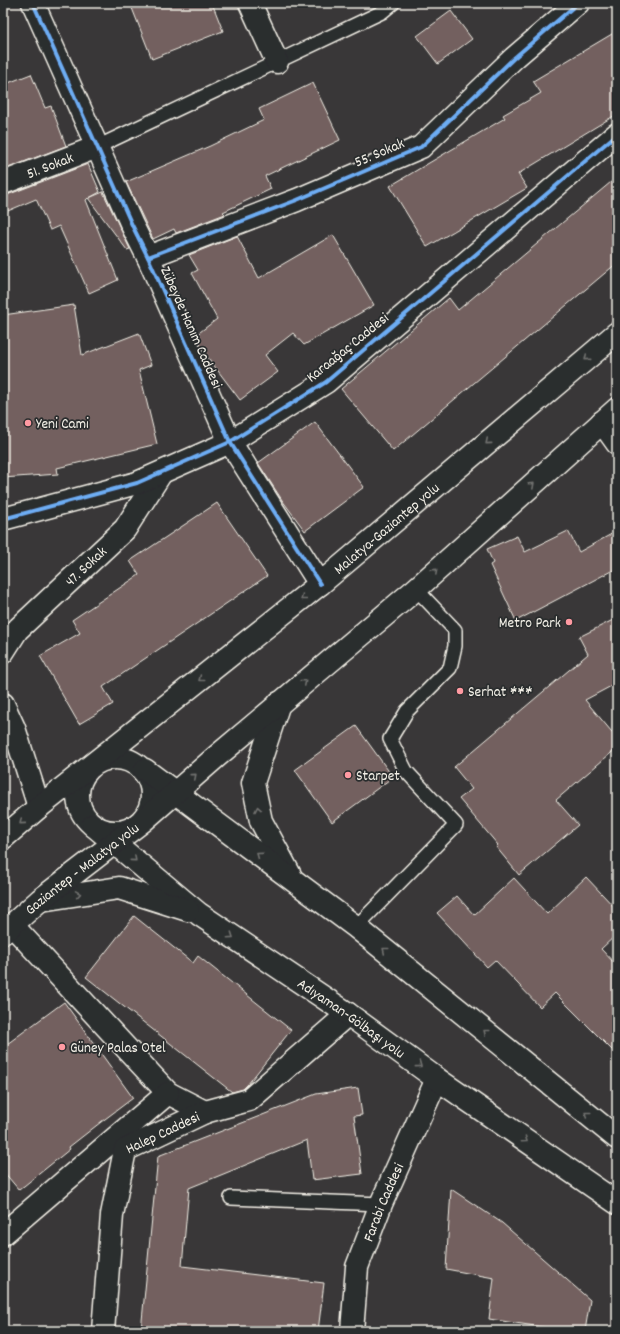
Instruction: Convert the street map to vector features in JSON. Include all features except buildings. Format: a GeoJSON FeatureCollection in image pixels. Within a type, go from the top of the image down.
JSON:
{"type":"FeatureCollection","features":[{"type":"Feature","properties":{"kind":"main road","name":"Zübeyde Hanım Caddesi"},"geometry":{"type":"LineString","coordinates":[[33,3],[230,442],[320,584]]}},
{"type":"Feature","properties":{"kind":"main road"},"geometry":{"type":"LineString","coordinates":[[250,3],[277,62]]}},
{"type":"Feature","properties":{"kind":"main road","name":"55. Sokak"},"geometry":{"type":"LineString","coordinates":[[148,257],[297,200],[421,147],[514,58],[578,3]]}},
{"type":"Feature","properties":{"kind":"main road","name":"Karaağaç Caddesi"},"geometry":{"type":"LineString","coordinates":[[3,519],[137,483],[161,473],[230,442],[326,382],[617,134]]}},
{"type":"Feature","properties":{"kind":"main road","name":"51. Sokak"},"geometry":{"type":"LineString","coordinates":[[3,183],[97,147]]}},
{"type":"Feature","properties":{"kind":"main road","name":"Malatya-Gaziantep yolu"},"geometry":{"type":"LineString","coordinates":[[96,762],[320,584],[617,333]]}},
{"type":"Feature","properties":{"kind":"main road"},"geometry":{"type":"LineString","coordinates":[[96,762],[83,775],[77,793],[81,811],[93,825],[110,832],[128,830],[144,820],[279,703],[416,589],[610,416],[617,443]]}},
{"type":"Feature","properties":{"kind":"main road","name":"47. Sokak"},"geometry":{"type":"LineString","coordinates":[[3,652],[17,630],[125,529],[161,473]]}},
{"type":"Feature","properties":{"kind":"main road"},"geometry":{"type":"LineString","coordinates":[[279,703],[253,783],[261,821],[294,881]]}},
{"type":"Feature","properties":{"kind":"main road"},"geometry":{"type":"LineString","coordinates":[[3,704],[14,728],[39,807]]}},
{"type":"Feature","properties":{"kind":"main road"},"geometry":{"type":"LineString","coordinates":[[3,838],[39,807],[96,762],[113,757],[130,760],[356,927],[615,1135]]}},
{"type":"Feature","properties":{"kind":"main road"},"geometry":{"type":"LineString","coordinates":[[144,770],[153,786],[152,804],[144,820]]}},
{"type":"Feature","properties":{"kind":"main road","name":"Gaziantep - Malatya yolu"},"geometry":{"type":"LineString","coordinates":[[7,929],[40,900],[144,820]]}},
{"type":"Feature","properties":{"kind":"main road","name":"Adıyaman-Gölbaşı yolu"},"geometry":{"type":"LineString","coordinates":[[93,825],[199,914],[348,1014],[437,1079],[617,1203]]}},
{"type":"Feature","properties":{"kind":"main road"},"geometry":{"type":"LineString","coordinates":[[40,900],[119,888],[199,914]]}},
{"type":"Feature","properties":{"kind":"main road"},"geometry":{"type":"LineString","coordinates":[[7,929],[168,1093],[205,1112]]}},
{"type":"Feature","properties":{"kind":"main road","name":"Halep Caddesi"},"geometry":{"type":"LineString","coordinates":[[103,1331],[112,1215],[125,1150],[205,1112],[249,1100],[348,1014]]}},
{"type":"Feature","properties":{"kind":"main road","name":"Farabi Caddesi"},"geometry":{"type":"LineString","coordinates":[[352,1331],[357,1267],[381,1204],[437,1079]]}},
{"type":"Feature","properties":{"kind":"main road"},"geometry":{"type":"LineString","coordinates":[[3,1234],[168,1093]]}},
{"type":"Feature","properties":{"kind":"lane"},"geometry":{"type":"LineString","coordinates":[[97,147],[382,12],[393,3]]}},
{"type":"Feature","properties":{"kind":"lane"},"geometry":{"type":"LineString","coordinates":[[356,927],[456,825],[406,771],[390,739],[407,711],[450,668],[455,646],[455,630],[416,589]]}},
{"type":"Feature","properties":{"kind":"lane"},"geometry":{"type":"LineString","coordinates":[[231,1198],[381,1204]]}},
{"type":"Feature","properties":{"kind":"cycle path"},"geometry":{"type":"LineString","coordinates":[[33,3],[230,442],[320,584]]}},
{"type":"Feature","properties":{"kind":"cycle path"},"geometry":{"type":"LineString","coordinates":[[148,257],[297,200],[421,147],[514,58],[578,3]]}},
{"type":"Feature","properties":{"kind":"cycle path"},"geometry":{"type":"LineString","coordinates":[[3,519],[137,483],[230,442],[326,382],[617,134]]}},
{"type":"Feature","properties":{"kind":"place","name":"Yeni Cami"},"geometry":{"type":"Point","coordinates":[28,423]}},
{"type":"Feature","properties":{"kind":"place","name":"Metro Park"},"geometry":{"type":"Point","coordinates":[569,622]}},
{"type":"Feature","properties":{"kind":"place","name":"Serhat ***"},"geometry":{"type":"Point","coordinates":[460,691]}},
{"type":"Feature","properties":{"kind":"place","name":"Starpet"},"geometry":{"type":"Point","coordinates":[348,775]}},
{"type":"Feature","properties":{"kind":"place","name":"Güney Palas Otel"},"geometry":{"type":"Point","coordinates":[62,1047]}}]}
